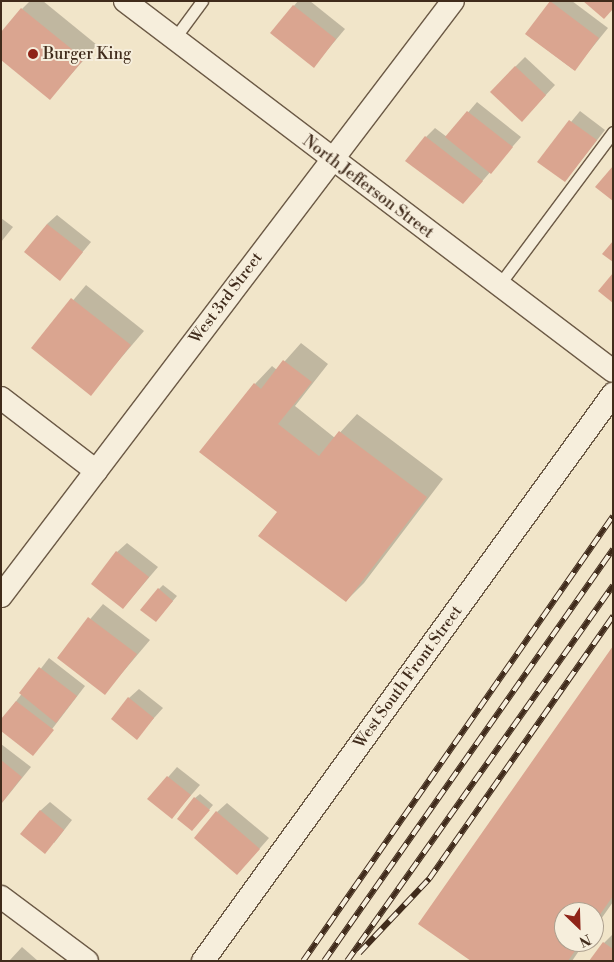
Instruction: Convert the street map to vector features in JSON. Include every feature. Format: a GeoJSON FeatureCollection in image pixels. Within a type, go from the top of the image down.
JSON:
{"type":"FeatureCollection","features":[{"type":"Feature","properties":{"kind":"street","name":"North Jefferson Street"},"geometry":{"type":"LineString","coordinates":[[125,1],[331,160],[613,371]]}},
{"type":"Feature","properties":{"kind":"street","name":"West 3rd Street"},"geometry":{"type":"LineString","coordinates":[[1,596],[453,1]]}},
{"type":"Feature","properties":{"kind":"street","name":"West South Front Street"},"geometry":{"type":"LineString","coordinates":[[203,961],[613,394]]}},
{"type":"Feature","properties":{"kind":"street"},"geometry":{"type":"LineString","coordinates":[[1,398],[96,471]]}},
{"type":"Feature","properties":{"kind":"street"},"geometry":{"type":"LineString","coordinates":[[1,897],[87,961]]}},
{"type":"Feature","properties":{"kind":"lane"},"geometry":{"type":"LineString","coordinates":[[174,39],[202,1]]}},
{"type":"Feature","properties":{"kind":"lane"},"geometry":{"type":"LineString","coordinates":[[499,285],[613,132]]}},
{"type":"Feature","properties":{"kind":"building"},"geometry":{"type":"Polygon","coordinates":[[[550,1],[599,38],[575,71],[525,34],[550,1]]]}},
{"type":"Feature","properties":{"kind":"building"},"geometry":{"type":"Polygon","coordinates":[[[583,1],[613,1],[613,9],[604,19],[583,1]]]}},
{"type":"Feature","properties":{"kind":"building"},"geometry":{"type":"Polygon","coordinates":[[[293,5],[336,39],[314,68],[270,33],[293,5]]]}},
{"type":"Feature","properties":{"kind":"building"},"geometry":{"type":"Polygon","coordinates":[[[21,8],[84,59],[50,100],[1,60],[1,32],[21,8]]]}},
{"type":"Feature","properties":{"kind":"building"},"geometry":{"type":"Polygon","coordinates":[[[515,66],[546,95],[522,122],[490,92],[515,66]]]}},
{"type":"Feature","properties":{"kind":"building"},"geometry":{"type":"Polygon","coordinates":[[[467,111],[513,147],[491,174],[445,137],[467,111]]]}},
{"type":"Feature","properties":{"kind":"building"},"geometry":{"type":"Polygon","coordinates":[[[569,120],[597,140],[565,182],[537,162],[569,120]]]}},
{"type":"Feature","properties":{"kind":"building"},"geometry":{"type":"Polygon","coordinates":[[[425,136],[483,181],[463,204],[405,161],[425,136]]]}},
{"type":"Feature","properties":{"kind":"building"},"geometry":{"type":"Polygon","coordinates":[[[613,166],[613,201],[595,187],[613,166]]]}},
{"type":"Feature","properties":{"kind":"building"},"geometry":{"type":"Polygon","coordinates":[[[47,224],[83,252],[60,281],[24,252],[47,224]]]}},
{"type":"Feature","properties":{"kind":"building"},"geometry":{"type":"Polygon","coordinates":[[[613,241],[613,262],[602,254],[613,241]]]}},
{"type":"Feature","properties":{"kind":"building"},"geometry":{"type":"Polygon","coordinates":[[[613,273],[613,303],[598,291],[613,273]]]}},
{"type":"Feature","properties":{"kind":"building"},"geometry":{"type":"Polygon","coordinates":[[[71,298],[131,345],[91,396],[31,348],[71,298]]]}},
{"type":"Feature","properties":{"kind":"building"},"geometry":{"type":"Polygon","coordinates":[[[283,360],[312,382],[278,424],[319,456],[339,431],[427,497],[346,602],[258,536],[277,512],[199,452],[254,383],[261,389],[283,360]]]}},
{"type":"Feature","properties":{"kind":"building"},"geometry":{"type":"Polygon","coordinates":[[[116,551],[149,577],[123,609],[91,584],[116,551]]]}},
{"type":"Feature","properties":{"kind":"building"},"geometry":{"type":"Polygon","coordinates":[[[158,588],[173,601],[156,622],[140,610],[158,588]]]}},
{"type":"Feature","properties":{"kind":"building"},"geometry":{"type":"Polygon","coordinates":[[[88,617],[137,654],[105,695],[57,658],[88,617]]]}},
{"type":"Feature","properties":{"kind":"building"},"geometry":{"type":"Polygon","coordinates":[[[613,646],[613,896],[604,909],[604,902],[554,902],[554,952],[574,952],[568,961],[471,961],[418,924],[613,646]]]}},
{"type":"Feature","properties":{"kind":"building"},"geometry":{"type":"Polygon","coordinates":[[[39,667],[77,696],[56,723],[19,693],[39,667]]]}},
{"type":"Feature","properties":{"kind":"building"},"geometry":{"type":"Polygon","coordinates":[[[128,697],[154,718],[137,740],[111,719],[128,697]]]}},
{"type":"Feature","properties":{"kind":"building"},"geometry":{"type":"Polygon","coordinates":[[[16,701],[54,730],[33,756],[1,731],[1,719],[16,701]]]}},
{"type":"Feature","properties":{"kind":"building"},"geometry":{"type":"Polygon","coordinates":[[[1,760],[22,777],[1,804],[1,760]]]}},
{"type":"Feature","properties":{"kind":"building"},"geometry":{"type":"Polygon","coordinates":[[[167,776],[191,795],[172,819],[147,799],[167,776]]]}},
{"type":"Feature","properties":{"kind":"building"},"geometry":{"type":"Polygon","coordinates":[[[194,797],[210,810],[192,831],[177,819],[194,797]]]}},
{"type":"Feature","properties":{"kind":"building"},"geometry":{"type":"Polygon","coordinates":[[[40,810],[64,830],[45,854],[20,834],[40,810]]]}},
{"type":"Feature","properties":{"kind":"building"},"geometry":{"type":"Polygon","coordinates":[[[216,811],[260,849],[237,875],[194,838],[216,811]]]}},
{"type":"Feature","properties":{"kind":"building"},"geometry":{"type":"Polygon","coordinates":[[[604,943],[613,949],[613,961],[589,961],[596,952],[604,952],[604,943]]]}},
{"type":"Feature","properties":{"kind":"railway"},"geometry":{"type":"LineString","coordinates":[[303,961],[613,516]]}},
{"type":"Feature","properties":{"kind":"railway"},"geometry":{"type":"LineString","coordinates":[[324,961],[613,549]]}},
{"type":"Feature","properties":{"kind":"railway"},"geometry":{"type":"LineString","coordinates":[[347,961],[613,586]]}},
{"type":"Feature","properties":{"kind":"railway"},"geometry":{"type":"LineString","coordinates":[[359,953],[429,879],[613,616]]}},
{"type":"Feature","properties":{"kind":"place","name":"Burger King"},"geometry":{"type":"Point","coordinates":[33,54]}}]}
